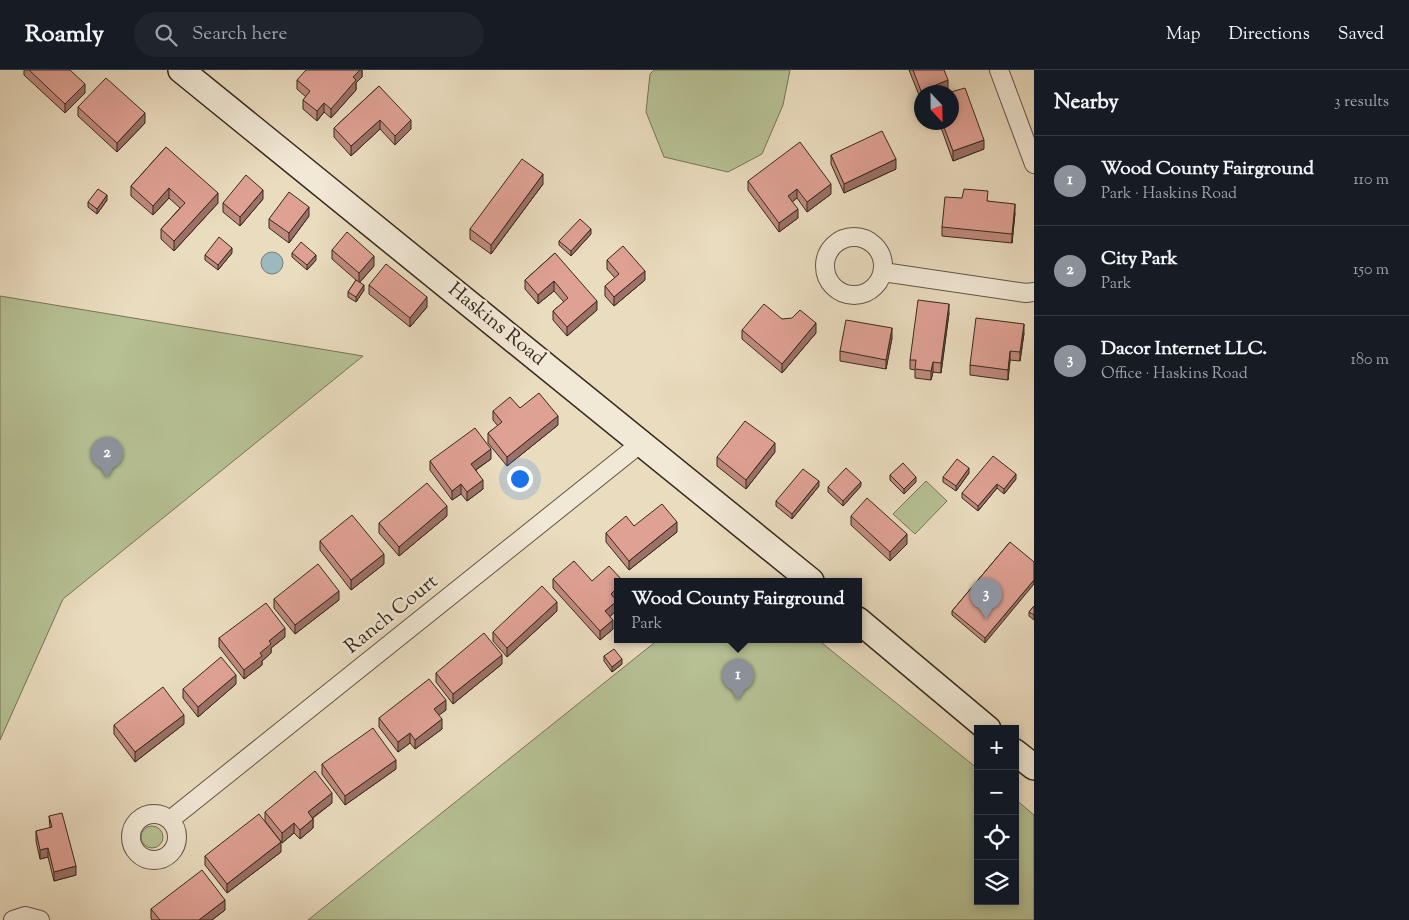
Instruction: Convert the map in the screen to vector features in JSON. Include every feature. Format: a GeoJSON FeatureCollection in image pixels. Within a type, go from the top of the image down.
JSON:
{"type":"FeatureCollection","features":[{"type":"Feature","properties":{"kind":"main road","name":"Haskins Road"},"geometry":{"type":"LineString","coordinates":[[181,70],[807,578]]}},
{"type":"Feature","properties":{"kind":"main road"},"geometry":{"type":"LineString","coordinates":[[862,623],[983,725]]}},
{"type":"Feature","properties":{"kind":"main road"},"geometry":{"type":"LineString","coordinates":[[1019,755],[1034,767]]}},
{"type":"Feature","properties":{"kind":"street"},"geometry":{"type":"LineString","coordinates":[[998,70],[1034,164]]}},
{"type":"Feature","properties":{"kind":"street"},"geometry":{"type":"LineString","coordinates":[[883,272],[1020,292],[1034,292]]}},
{"type":"Feature","properties":{"kind":"street","name":"Ranch Court"},"geometry":{"type":"LineString","coordinates":[[170,820],[641,443]]}},
{"type":"Feature","properties":{"kind":"street"},"geometry":{"type":"LineString","coordinates":[[13,920],[25,916],[40,920]]}},
{"type":"Feature","properties":{"kind":"green space"},"geometry":{"type":"Polygon","coordinates":[[[654,70],[790,70],[783,105],[762,154],[728,172],[664,157],[646,112],[650,74],[654,70]]]}},
{"type":"Feature","properties":{"kind":"green space"},"geometry":{"type":"Polygon","coordinates":[[[0,296],[363,356],[63,599],[0,740],[0,296]]]}},
{"type":"Feature","properties":{"kind":"green space"},"geometry":{"type":"Polygon","coordinates":[[[926,481],[947,501],[915,534],[893,514],[926,481]]]}},
{"type":"Feature","properties":{"kind":"green space"},"geometry":{"type":"Polygon","coordinates":[[[654,643],[822,643],[974,766],[974,905],[1019,905],[1019,802],[1034,815],[1034,920],[308,920],[654,643]]]}},
{"type":"Feature","properties":{"kind":"green space"},"geometry":{"type":"Polygon","coordinates":[[[152,826],[160,829],[163,837],[160,845],[152,848],[144,845],[141,837],[144,829],[152,826]]]}},
{"type":"Feature","properties":{"kind":"water"},"geometry":{"type":"Polygon","coordinates":[[[272,252],[280,255],[283,263],[280,271],[272,274],[264,271],[261,263],[264,255],[272,252]]]}},
{"type":"Feature","properties":{"kind":"building"},"geometry":{"type":"Polygon","coordinates":[[[29,70],[70,70],[85,84],[65,104],[29,70]]]}},
{"type":"Feature","properties":{"kind":"building"},"geometry":{"type":"Polygon","coordinates":[[[306,70],[360,70],[353,77],[356,80],[331,109],[324,103],[317,111],[303,100],[310,91],[297,80],[306,70]]]}},
{"type":"Feature","properties":{"kind":"building"},"geometry":{"type":"Polygon","coordinates":[[[913,70],[944,70],[948,80],[936,85],[919,85],[913,70]]]}},
{"type":"Feature","properties":{"kind":"building"},"geometry":{"type":"Polygon","coordinates":[[[106,78],[145,113],[117,143],[78,107],[106,78]]]}},
{"type":"Feature","properties":{"kind":"building"},"geometry":{"type":"Polygon","coordinates":[[[379,86],[411,120],[395,136],[380,120],[351,146],[334,128],[379,86]]]}},
{"type":"Feature","properties":{"kind":"building"},"geometry":{"type":"Polygon","coordinates":[[[965,88],[984,140],[953,151],[945,130],[959,130],[959,90],[965,88]]]}},
{"type":"Feature","properties":{"kind":"building"},"geometry":{"type":"Polygon","coordinates":[[[882,131],[896,159],[844,184],[831,155],[882,131]]]}},
{"type":"Feature","properties":{"kind":"building"},"geometry":{"type":"Polygon","coordinates":[[[800,142],[831,184],[807,202],[797,189],[788,196],[798,209],[779,223],[748,181],[800,142]]]}},
{"type":"Feature","properties":{"kind":"building"},"geometry":{"type":"Polygon","coordinates":[[[166,147],[218,193],[174,241],[161,229],[185,203],[169,188],[153,206],[131,186],[166,147]]]}},
{"type":"Feature","properties":{"kind":"building"},"geometry":{"type":"Polygon","coordinates":[[[522,159],[543,174],[491,245],[470,229],[522,159]]]}},
{"type":"Feature","properties":{"kind":"building"},"geometry":{"type":"Polygon","coordinates":[[[246,175],[263,190],[240,217],[223,203],[246,175]]]}},
{"type":"Feature","properties":{"kind":"building"},"geometry":{"type":"Polygon","coordinates":[[[98,189],[107,195],[97,209],[88,202],[98,189]]]}},
{"type":"Feature","properties":{"kind":"building"},"geometry":{"type":"Polygon","coordinates":[[[964,189],[988,191],[987,201],[1015,204],[1012,234],[942,227],[945,197],[962,198],[964,189]]]}},
{"type":"Feature","properties":{"kind":"building"},"geometry":{"type":"Polygon","coordinates":[[[289,192],[309,207],[289,233],[269,219],[289,192]]]}},
{"type":"Feature","properties":{"kind":"building"},"geometry":{"type":"Polygon","coordinates":[[[580,219],[591,229],[571,251],[559,241],[580,219]]]}},
{"type":"Feature","properties":{"kind":"building"},"geometry":{"type":"Polygon","coordinates":[[[347,232],[374,256],[359,273],[332,250],[347,232]]]}},
{"type":"Feature","properties":{"kind":"building"},"geometry":{"type":"Polygon","coordinates":[[[219,237],[232,248],[218,265],[205,255],[219,237]]]}},
{"type":"Feature","properties":{"kind":"building"},"geometry":{"type":"Polygon","coordinates":[[[301,242],[316,255],[307,265],[292,253],[301,242]]]}},
{"type":"Feature","properties":{"kind":"building"},"geometry":{"type":"Polygon","coordinates":[[[623,246],[645,271],[614,297],[605,286],[619,274],[607,260],[623,246]]]}},
{"type":"Feature","properties":{"kind":"building"},"geometry":{"type":"Polygon","coordinates":[[[555,253],[597,301],[567,327],[553,311],[568,298],[554,281],[538,295],[525,280],[555,253]]]}},
{"type":"Feature","properties":{"kind":"building"},"geometry":{"type":"Polygon","coordinates":[[[386,264],[427,297],[410,318],[369,285],[386,264]]]}},
{"type":"Feature","properties":{"kind":"building"},"geometry":{"type":"Polygon","coordinates":[[[356,280],[364,285],[356,297],[348,292],[356,280]]]}},
{"type":"Feature","properties":{"kind":"building"},"geometry":{"type":"Polygon","coordinates":[[[918,300],[949,304],[941,363],[933,362],[931,371],[915,369],[916,360],[910,360],[918,300]]]}},
{"type":"Feature","properties":{"kind":"building"},"geometry":{"type":"Polygon","coordinates":[[[764,304],[782,319],[792,318],[800,310],[816,323],[782,364],[742,330],[764,304]]]}},
{"type":"Feature","properties":{"kind":"building"},"geometry":{"type":"Polygon","coordinates":[[[976,318],[1024,324],[1020,352],[1010,351],[1008,370],[970,365],[976,318]]]}},
{"type":"Feature","properties":{"kind":"building"},"geometry":{"type":"Polygon","coordinates":[[[846,320],[892,328],[886,360],[840,351],[846,320]]]}},
{"type":"Feature","properties":{"kind":"building"},"geometry":{"type":"Polygon","coordinates":[[[539,393],[558,416],[507,457],[488,433],[502,422],[493,411],[510,397],[520,408],[539,393]]]}},
{"type":"Feature","properties":{"kind":"building"},"geometry":{"type":"Polygon","coordinates":[[[745,421],[775,443],[746,480],[717,457],[745,421]]]}},
{"type":"Feature","properties":{"kind":"building"},"geometry":{"type":"Polygon","coordinates":[[[475,428],[491,449],[471,464],[483,480],[467,492],[461,484],[452,491],[430,461],[475,428]]]}},
{"type":"Feature","properties":{"kind":"building"},"geometry":{"type":"Polygon","coordinates":[[[993,456],[1016,474],[1004,489],[997,484],[978,506],[962,493],[993,456]]]}},
{"type":"Feature","properties":{"kind":"building"},"geometry":{"type":"Polygon","coordinates":[[[957,459],[969,468],[956,486],[943,477],[957,459]]]}},
{"type":"Feature","properties":{"kind":"building"},"geometry":{"type":"Polygon","coordinates":[[[903,463],[916,477],[904,489],[890,475],[903,463]]]}},
{"type":"Feature","properties":{"kind":"building"},"geometry":{"type":"Polygon","coordinates":[[[846,468],[861,482],[843,501],[828,487],[846,468]]]}},
{"type":"Feature","properties":{"kind":"building"},"geometry":{"type":"Polygon","coordinates":[[[803,469],[819,481],[792,514],[776,501],[803,469]]]}},
{"type":"Feature","properties":{"kind":"building"},"geometry":{"type":"Polygon","coordinates":[[[427,483],[447,506],[399,547],[379,523],[427,483]]]}},
{"type":"Feature","properties":{"kind":"building"},"geometry":{"type":"Polygon","coordinates":[[[867,498],[907,534],[890,552],[851,516],[867,498]]]}},
{"type":"Feature","properties":{"kind":"building"},"geometry":{"type":"Polygon","coordinates":[[[662,504],[677,522],[629,561],[606,533],[626,516],[634,526],[662,504]]]}},
{"type":"Feature","properties":{"kind":"building"},"geometry":{"type":"Polygon","coordinates":[[[352,515],[384,554],[351,580],[320,541],[352,515]]]}},
{"type":"Feature","properties":{"kind":"building"},"geometry":{"type":"Polygon","coordinates":[[[1010,542],[1034,562],[1034,580],[985,638],[952,611],[1010,542]]]}},
{"type":"Feature","properties":{"kind":"building"},"geometry":{"type":"Polygon","coordinates":[[[574,561],[592,581],[609,566],[620,578],[614,578],[614,591],[611,594],[614,598],[614,604],[605,611],[613,620],[600,631],[553,579],[574,561]]]}},
{"type":"Feature","properties":{"kind":"building"},"geometry":{"type":"Polygon","coordinates":[[[318,564],[339,591],[295,625],[274,599],[318,564]]]}},
{"type":"Feature","properties":{"kind":"building"},"geometry":{"type":"Polygon","coordinates":[[[542,586],[557,602],[507,648],[493,632],[542,586]]]}},
{"type":"Feature","properties":{"kind":"building"},"geometry":{"type":"Polygon","coordinates":[[[266,603],[285,628],[269,641],[271,644],[260,653],[262,656],[244,670],[219,638],[266,603]]]}},
{"type":"Feature","properties":{"kind":"building"},"geometry":{"type":"Polygon","coordinates":[[[1034,606],[1034,615],[1029,612],[1034,606]]]}},
{"type":"Feature","properties":{"kind":"building"},"geometry":{"type":"Polygon","coordinates":[[[484,633],[502,655],[453,694],[436,673],[484,633]]]}},
{"type":"Feature","properties":{"kind":"building"},"geometry":{"type":"Polygon","coordinates":[[[614,649],[622,659],[612,667],[604,656],[614,649]]]}},
{"type":"Feature","properties":{"kind":"building"},"geometry":{"type":"Polygon","coordinates":[[[221,657],[236,675],[198,707],[183,689],[221,657]]]}},
{"type":"Feature","properties":{"kind":"building"},"geometry":{"type":"Polygon","coordinates":[[[429,679],[446,700],[434,709],[442,719],[415,740],[410,733],[398,742],[379,718],[429,679]]]}},
{"type":"Feature","properties":{"kind":"building"},"geometry":{"type":"Polygon","coordinates":[[[163,687],[184,715],[135,752],[114,725],[163,687]]]}},
{"type":"Feature","properties":{"kind":"building"},"geometry":{"type":"Polygon","coordinates":[[[373,728],[396,760],[345,796],[322,764],[373,728]]]}},
{"type":"Feature","properties":{"kind":"building"},"geometry":{"type":"Polygon","coordinates":[[[315,771],[332,793],[308,812],[313,819],[300,830],[294,823],[282,833],[265,812],[315,771]]]}},
{"type":"Feature","properties":{"kind":"building"},"geometry":{"type":"Polygon","coordinates":[[[62,813],[76,866],[54,872],[48,848],[40,850],[36,831],[52,827],[49,816],[62,813]]]}},
{"type":"Feature","properties":{"kind":"building"},"geometry":{"type":"Polygon","coordinates":[[[259,814],[281,842],[227,884],[205,856],[259,814]]]}},
{"type":"Feature","properties":{"kind":"building"},"geometry":{"type":"Polygon","coordinates":[[[202,870],[225,900],[199,920],[160,920],[151,909],[202,870]]]}},
{"type":"Feature","properties":{"kind":"place","name":"City Park"},"geometry":{"type":"Point","coordinates":[107,478]}},
{"type":"Feature","properties":{"kind":"place","name":"Dacor Internet LLC."},"geometry":{"type":"Point","coordinates":[986,619]}},
{"type":"Feature","properties":{"kind":"place","name":"Wood County Fairground"},"geometry":{"type":"Point","coordinates":[738,700]}}]}
